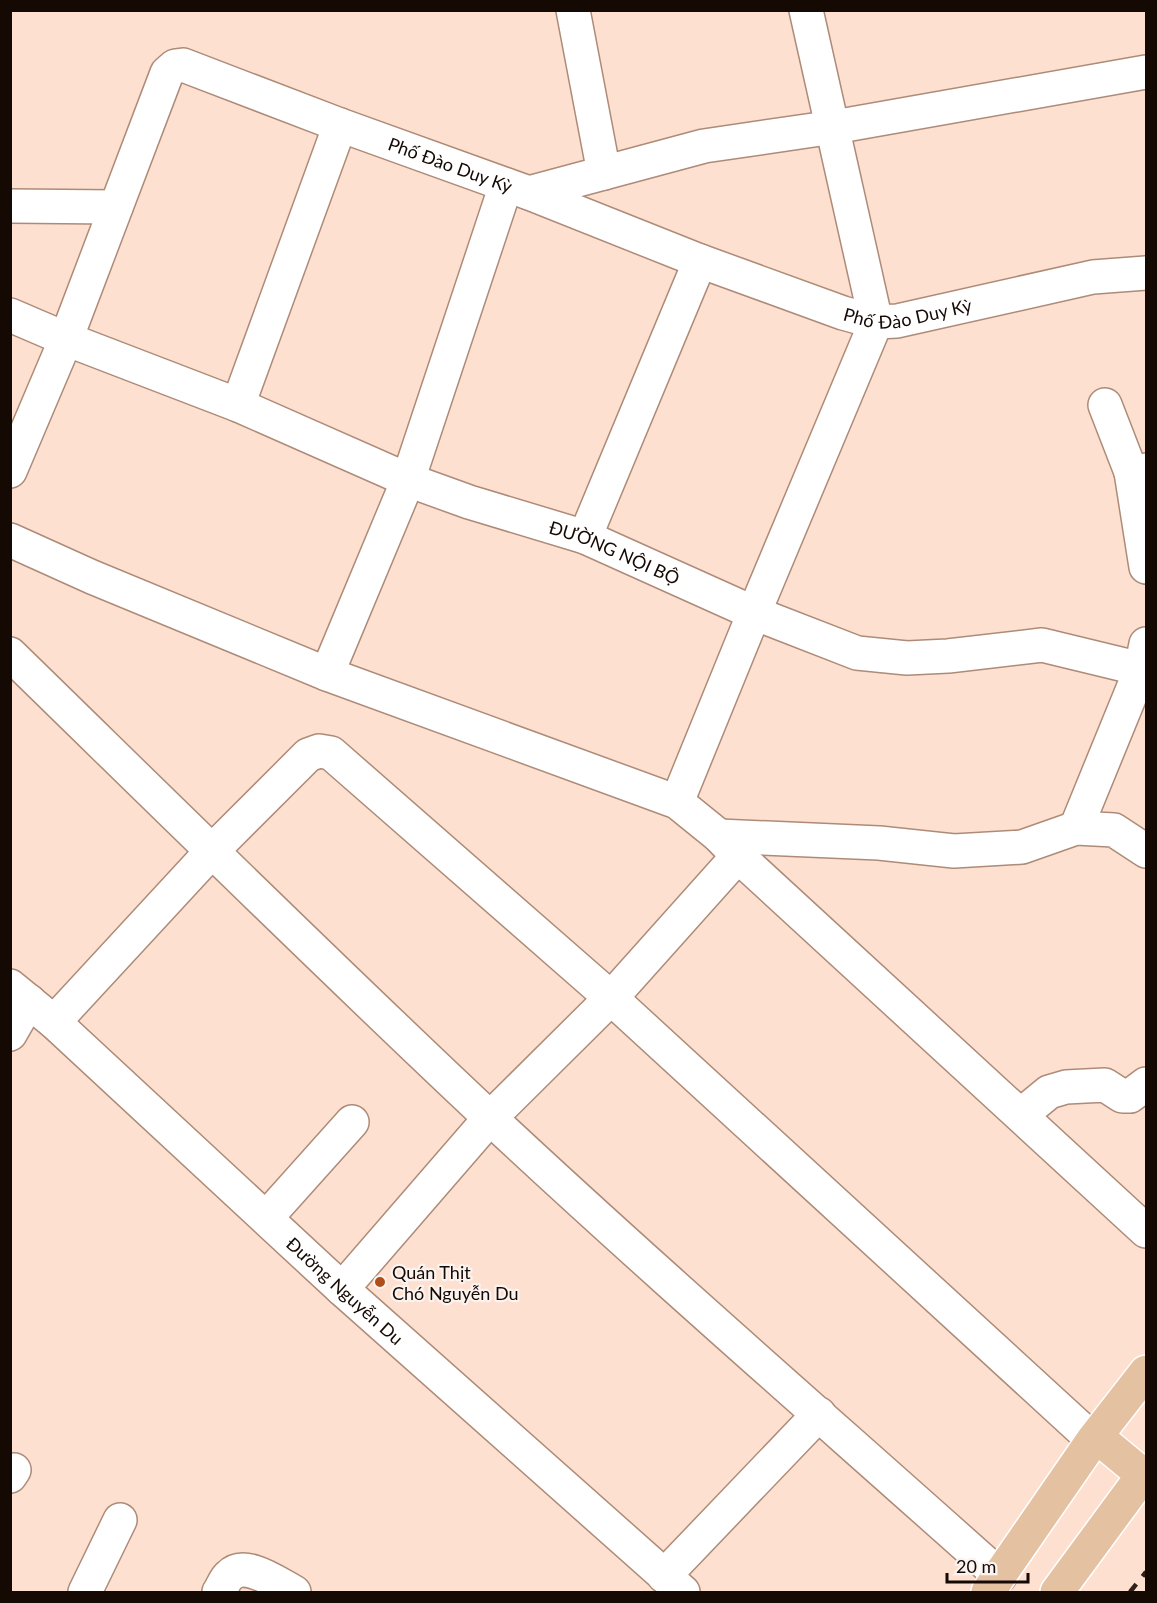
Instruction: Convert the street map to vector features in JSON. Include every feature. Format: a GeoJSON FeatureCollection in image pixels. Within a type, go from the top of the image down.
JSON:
{"type":"FeatureCollection","features":[{"type":"Feature","properties":{"kind":"main road"},"geometry":{"type":"LineString","coordinates":[[994,1584],[1095,1438],[1146,1372]]}},
{"type":"Feature","properties":{"kind":"main road"},"geometry":{"type":"LineString","coordinates":[[1057,1593],[1145,1473],[1095,1438]]}},
{"type":"Feature","properties":{"kind":"street"},"geometry":{"type":"LineString","coordinates":[[573,10],[604,173]]}},
{"type":"Feature","properties":{"kind":"street"},"geometry":{"type":"LineString","coordinates":[[677,802],[876,322],[806,10]]}},
{"type":"Feature","properties":{"kind":"street","name":"Phố Đào Duy Kỳ"},"geometry":{"type":"LineString","coordinates":[[10,471],[66,339],[167,73],[175,66],[183,65],[518,189],[700,261],[843,313],[876,322],[897,321],[1093,277],[1146,273]]}},
{"type":"Feature","properties":{"kind":"street"},"geometry":{"type":"LineString","coordinates":[[327,674],[408,480],[518,189],[604,173],[704,146],[834,127],[1146,72]]}},
{"type":"Feature","properties":{"kind":"street"},"geometry":{"type":"LineString","coordinates":[[238,405],[340,125]]}},
{"type":"Feature","properties":{"kind":"street"},"geometry":{"type":"LineString","coordinates":[[10,206],[116,207]]}},
{"type":"Feature","properties":{"kind":"street"},"geometry":{"type":"LineString","coordinates":[[585,537],[700,261]]}},
{"type":"Feature","properties":{"kind":"street","name":"ĐƯỜNG NỘI BỘ"},"geometry":{"type":"LineString","coordinates":[[10,315],[238,405],[408,480],[469,502],[585,537],[754,613],[857,653],[917,658],[1042,645],[1144,657]]}},
{"type":"Feature","properties":{"kind":"street"},"geometry":{"type":"LineString","coordinates":[[1104,405],[1139,471],[1146,567]]}},
{"type":"Feature","properties":{"kind":"street"},"geometry":{"type":"LineString","coordinates":[[10,540],[92,577],[327,674],[677,802],[729,846],[1146,1231]]}},
{"type":"Feature","properties":{"kind":"street"},"geometry":{"type":"LineString","coordinates":[[10,654],[490,1118],[819,1414],[994,1584]]}},
{"type":"Feature","properties":{"kind":"street"},"geometry":{"type":"LineString","coordinates":[[1076,828],[1144,657]]}},
{"type":"Feature","properties":{"kind":"street"},"geometry":{"type":"LineString","coordinates":[[10,1034],[23,996],[212,851],[308,755],[319,751],[331,753],[611,998],[1095,1438]]}},
{"type":"Feature","properties":{"kind":"street"},"geometry":{"type":"LineString","coordinates":[[729,846],[879,843],[954,850],[1022,847],[1076,828],[1114,830],[1146,851]]}},
{"type":"Feature","properties":{"kind":"street"},"geometry":{"type":"LineString","coordinates":[[342,1289],[490,1118],[611,998],[729,846]]}},
{"type":"Feature","properties":{"kind":"street","name":"Đường Nguyễn Du"},"geometry":{"type":"LineString","coordinates":[[23,996],[342,1289],[673,1584]]}},
{"type":"Feature","properties":{"kind":"street"},"geometry":{"type":"LineString","coordinates":[[1021,1115],[1049,1092],[1066,1087],[1105,1085],[1122,1096],[1130,1096],[1146,1084]]}},
{"type":"Feature","properties":{"kind":"street"},"geometry":{"type":"LineString","coordinates":[[266,1218],[352,1122]]}},
{"type":"Feature","properties":{"kind":"street"},"geometry":{"type":"LineString","coordinates":[[673,1584],[819,1414]]}},
{"type":"Feature","properties":{"kind":"street"},"geometry":{"type":"LineString","coordinates":[[85,1593],[120,1520]]}},
{"type":"Feature","properties":{"kind":"street"},"geometry":{"type":"LineString","coordinates":[[219,1593],[229,1575],[242,1569],[256,1572],[294,1593]]}},
{"type":"Feature","properties":{"kind":"railway"},"geometry":{"type":"LineString","coordinates":[[1130,1592],[1146,1572]]}},
{"type":"Feature","properties":{"kind":"place","name":"Quán Thịt Chó Nguyễn Du"},"geometry":{"type":"Point","coordinates":[380,1282]}}]}
